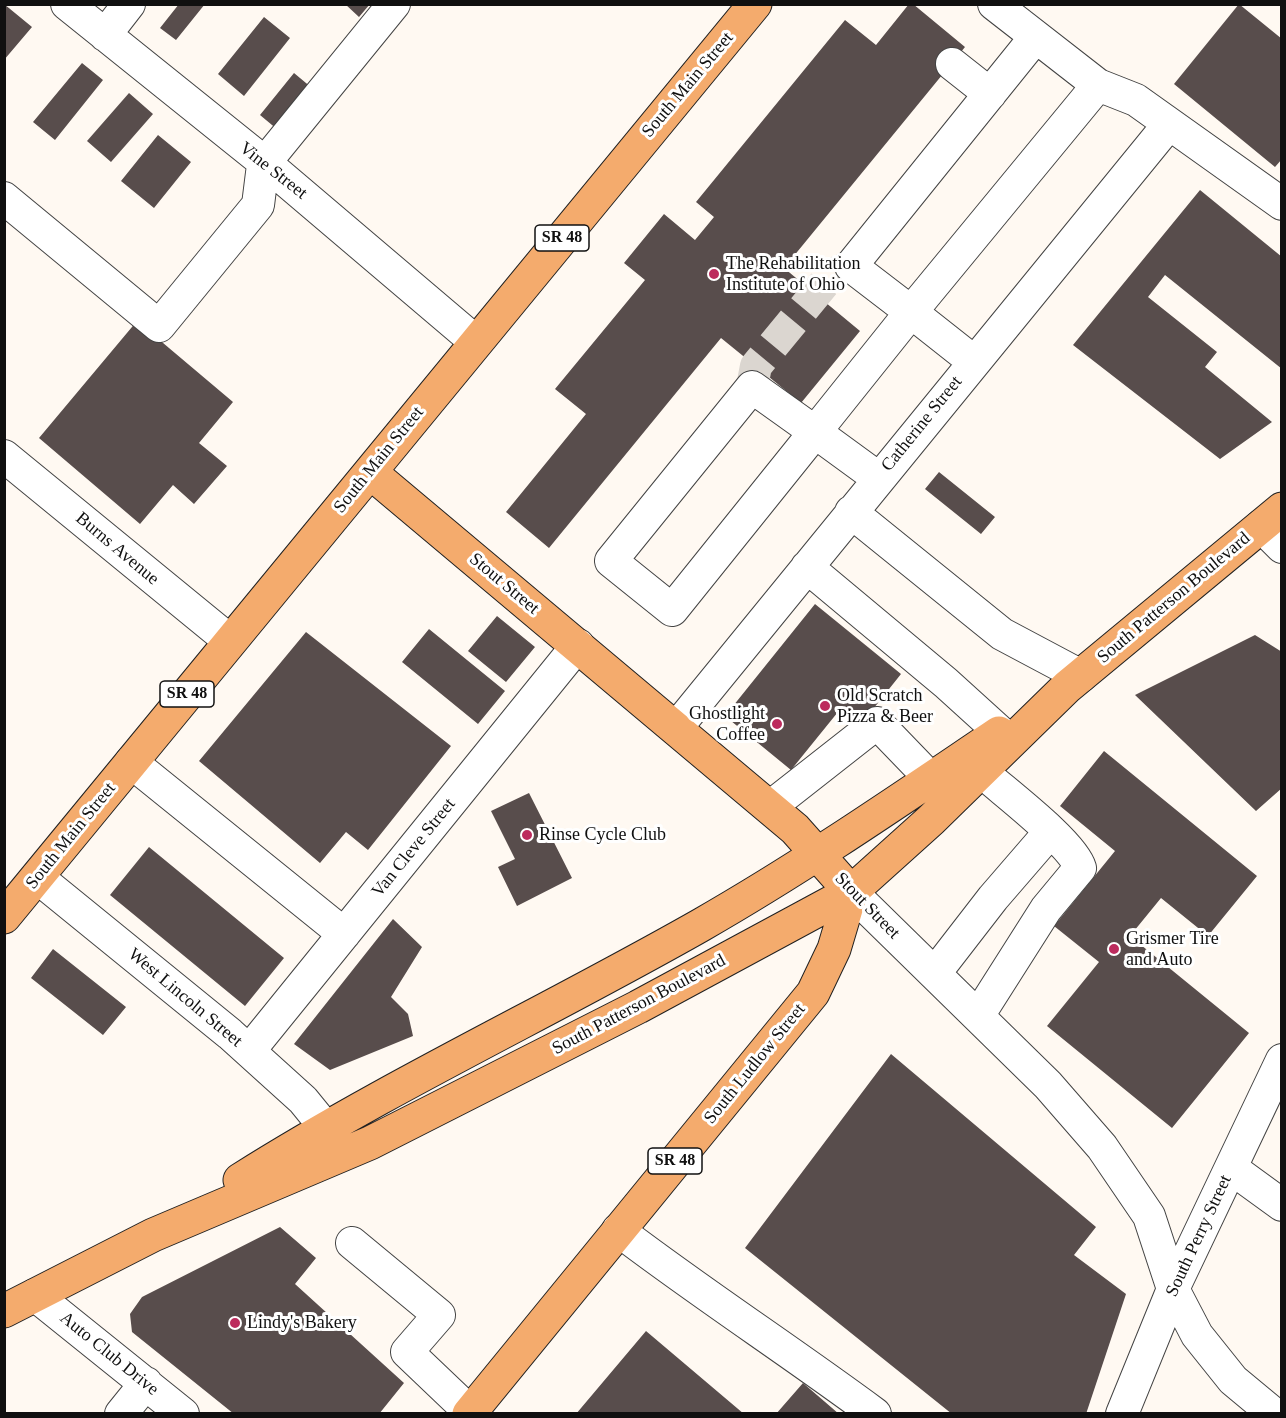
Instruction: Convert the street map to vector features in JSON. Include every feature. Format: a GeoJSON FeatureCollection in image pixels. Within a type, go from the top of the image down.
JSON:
{"type":"FeatureCollection","features":[{"type":"Feature","properties":{"kind":"main road","name":"South Main Street"},"geometry":{"type":"LineString","coordinates":[[4,916],[755,4]]}},
{"type":"Feature","properties":{"kind":"main road","name":"Stout Street"},"geometry":{"type":"LineString","coordinates":[[370,472],[770,807],[819,854],[851,892]]}},
{"type":"Feature","properties":{"kind":"main road","name":"South Patterson Boulevard"},"geometry":{"type":"LineString","coordinates":[[153,1235],[325,1127],[702,925],[819,854],[1074,681],[1275,527]]}},
{"type":"Feature","properties":{"kind":"main road","name":"South Patterson Boulevard"},"geometry":{"type":"LineString","coordinates":[[4,1311],[153,1235],[370,1143],[638,1007],[851,892],[1074,681]]}},
{"type":"Feature","properties":{"kind":"main road","name":"South Ludlow Street"},"geometry":{"type":"LineString","coordinates":[[469,1413],[813,993],[834,949],[851,892]]}},
{"type":"Feature","properties":{"kind":"street","name":"Vine Street"},"geometry":{"type":"LineString","coordinates":[[67,4],[294,188],[476,342]]}},
{"type":"Feature","properties":{"kind":"street"},"geometry":{"type":"LineString","coordinates":[[105,35],[129,4]]}},
{"type":"Feature","properties":{"kind":"street"},"geometry":{"type":"LineString","coordinates":[[4,198],[159,326],[258,205],[263,165],[394,4]]}},
{"type":"Feature","properties":{"kind":"street"},"geometry":{"type":"LineString","coordinates":[[994,4],[1035,39],[1098,85],[1136,100],[1281,204]]}},
{"type":"Feature","properties":{"kind":"street"},"geometry":{"type":"LineString","coordinates":[[973,361],[851,266],[1035,39]]}},
{"type":"Feature","properties":{"kind":"street"},"geometry":{"type":"LineString","coordinates":[[952,64],[990,94]]}},
{"type":"Feature","properties":{"kind":"street"},"geometry":{"type":"LineString","coordinates":[[878,478],[815,432],[752,387],[611,561],[672,610],[815,432],[911,312],[1098,85]]}},
{"type":"Feature","properties":{"kind":"street","name":"Catherine Street"},"geometry":{"type":"LineString","coordinates":[[677,727],[973,361],[1169,124]]}},
{"type":"Feature","properties":{"kind":"street","name":"Burns Avenue"},"geometry":{"type":"LineString","coordinates":[[4,456],[230,641]]}},
{"type":"Feature","properties":{"kind":"street"},"geometry":{"type":"LineString","coordinates":[[851,512],[1002,634],[1074,681]]}},
{"type":"Feature","properties":{"kind":"street"},"geometry":{"type":"LineString","coordinates":[[807,567],[946,683],[1000,732]]}},
{"type":"Feature","properties":{"kind":"street","name":"Van Cleve Street"},"geometry":{"type":"LineString","coordinates":[[249,1051],[578,645]]}},
{"type":"Feature","properties":{"kind":"street"},"geometry":{"type":"LineString","coordinates":[[770,807],[877,723],[931,779]]}},
{"type":"Feature","properties":{"kind":"street"},"geometry":{"type":"LineString","coordinates":[[131,762],[344,934]]}},
{"type":"Feature","properties":{"kind":"street"},"geometry":{"type":"LineString","coordinates":[[978,1016],[1046,909],[1080,868],[1077,858],[981,771]]}},
{"type":"Feature","properties":{"kind":"street"},"geometry":{"type":"LineString","coordinates":[[934,972],[993,897],[1050,832]]}},
{"type":"Feature","properties":{"kind":"street","name":"West Lincoln Street"},"geometry":{"type":"LineString","coordinates":[[37,877],[249,1051],[303,1100],[325,1127]]}},
{"type":"Feature","properties":{"kind":"street","name":"Stout Street"},"geometry":{"type":"LineString","coordinates":[[851,892],[1048,1085],[1102,1147],[1149,1216],[1173,1289],[1197,1335],[1233,1380],[1274,1413]]}},
{"type":"Feature","properties":{"kind":"street","name":"South Perry Street"},"geometry":{"type":"LineString","coordinates":[[1122,1413],[1173,1289],[1281,1060]]}},
{"type":"Feature","properties":{"kind":"street"},"geometry":{"type":"LineString","coordinates":[[1231,1168],[1281,1205]]}},
{"type":"Feature","properties":{"kind":"street"},"geometry":{"type":"LineString","coordinates":[[618,1230],[682,1279],[786,1348],[875,1413]]}},
{"type":"Feature","properties":{"kind":"street"},"geometry":{"type":"LineString","coordinates":[[352,1244],[439,1314],[407,1352],[469,1413]]}},
{"type":"Feature","properties":{"kind":"street","name":"Auto Club Drive"},"geometry":{"type":"LineString","coordinates":[[35,1295],[183,1413]]}},
{"type":"Feature","properties":{"kind":"street"},"geometry":{"type":"LineString","coordinates":[[121,1413],[146,1383]]}},
{"type":"Feature","properties":{"kind":"building"},"geometry":{"type":"Polygon","coordinates":[[[4,4],[32,27],[4,60],[4,4]]]}},
{"type":"Feature","properties":{"kind":"building"},"geometry":{"type":"Polygon","coordinates":[[[179,4],[205,4],[176,40],[160,28],[179,4]]]}},
{"type":"Feature","properties":{"kind":"building"},"geometry":{"type":"Polygon","coordinates":[[[345,4],[370,4],[359,17],[345,4]]]}},
{"type":"Feature","properties":{"kind":"building","name":"The Rehabilitation Institute of Ohio"},"geometry":{"type":"Polygon","coordinates":[[[909,4],[913,4],[965,47],[784,268],[860,331],[801,403],[721,338],[549,548],[506,512],[586,414],[555,389],[645,280],[624,263],[664,214],[695,240],[714,217],[696,202],[845,20],[876,45],[909,4]]]}},
{"type":"Feature","properties":{"kind":"building"},"geometry":{"type":"Polygon","coordinates":[[[1239,4],[1282,39],[1282,159],[1275,167],[1174,84],[1239,4]]]}},
{"type":"Feature","properties":{"kind":"building"},"geometry":{"type":"Polygon","coordinates":[[[264,17],[290,38],[244,96],[218,74],[264,17]]]}},
{"type":"Feature","properties":{"kind":"building"},"geometry":{"type":"Polygon","coordinates":[[[82,63],[103,80],[55,140],[33,122],[82,63]]]}},
{"type":"Feature","properties":{"kind":"building"},"geometry":{"type":"Polygon","coordinates":[[[294,73],[318,93],[284,135],[260,115],[294,73]]]}},
{"type":"Feature","properties":{"kind":"building"},"geometry":{"type":"Polygon","coordinates":[[[129,93],[153,114],[111,162],[87,141],[129,93]]]}},
{"type":"Feature","properties":{"kind":"building"},"geometry":{"type":"Polygon","coordinates":[[[158,135],[191,162],[154,208],[121,181],[158,135]]]}},
{"type":"Feature","properties":{"kind":"building"},"geometry":{"type":"Polygon","coordinates":[[[1200,190],[1282,257],[1282,369],[1165,275],[1148,297],[1217,352],[1205,367],[1272,422],[1220,459],[1073,345],[1200,190]]]}},
{"type":"Feature","properties":{"kind":"building"},"geometry":{"type":"Polygon","coordinates":[[[137,321],[233,402],[199,443],[227,466],[194,504],[173,485],[140,524],[39,438],[137,321]]]}},
{"type":"Feature","properties":{"kind":"building"},"geometry":{"type":"Polygon","coordinates":[[[939,472],[995,517],[981,534],[925,489],[939,472]]]}},
{"type":"Feature","properties":{"kind":"building"},"geometry":{"type":"Polygon","coordinates":[[[815,604],[901,674],[862,723],[842,707],[791,770],[725,716],[815,604]]]}},
{"type":"Feature","properties":{"kind":"building"},"geometry":{"type":"Polygon","coordinates":[[[497,616],[535,647],[506,682],[468,651],[497,616]]]}},
{"type":"Feature","properties":{"kind":"building"},"geometry":{"type":"Polygon","coordinates":[[[429,629],[505,691],[478,724],[402,662],[429,629]]]}},
{"type":"Feature","properties":{"kind":"building"},"geometry":{"type":"Polygon","coordinates":[[[306,632],[451,746],[368,850],[346,832],[320,863],[199,761],[306,632]]]}},
{"type":"Feature","properties":{"kind":"building"},"geometry":{"type":"Polygon","coordinates":[[[1255,635],[1282,652],[1282,788],[1256,811],[1135,695],[1255,635]]]}},
{"type":"Feature","properties":{"kind":"building","name":"Grismer Tire and Auto"},"geometry":{"type":"Polygon","coordinates":[[[1104,751],[1257,876],[1208,936],[1161,898],[1130,936],[1249,1033],[1172,1128],[1047,1026],[1099,962],[1054,926],[1115,851],[1060,806],[1104,751]]]}},
{"type":"Feature","properties":{"kind":"building","name":"Rinse Cycle Club"},"geometry":{"type":"Polygon","coordinates":[[[529,793],[572,878],[517,906],[498,867],[515,859],[491,811],[529,793]]]}},
{"type":"Feature","properties":{"kind":"building"},"geometry":{"type":"Polygon","coordinates":[[[149,847],[284,958],[245,1006],[110,895],[149,847]]]}},
{"type":"Feature","properties":{"kind":"building"},"geometry":{"type":"Polygon","coordinates":[[[393,919],[422,947],[391,997],[408,1014],[413,1036],[330,1070],[294,1044],[393,919]]]}},
{"type":"Feature","properties":{"kind":"building"},"geometry":{"type":"Polygon","coordinates":[[[53,949],[126,1007],[103,1035],[31,978],[53,949]]]}},
{"type":"Feature","properties":{"kind":"building"},"geometry":{"type":"Polygon","coordinates":[[[891,1054],[1096,1227],[1074,1255],[1126,1294],[1086,1414],[952,1414],[745,1248],[891,1054]]]}},
{"type":"Feature","properties":{"kind":"building","name":"Lindy's Bakery"},"geometry":{"type":"Polygon","coordinates":[[[280,1227],[316,1258],[295,1284],[404,1383],[379,1414],[234,1414],[132,1332],[130,1314],[142,1297],[280,1227]]]}},
{"type":"Feature","properties":{"kind":"building"},"geometry":{"type":"Polygon","coordinates":[[[646,1331],[744,1414],[576,1414],[646,1331]]]}},
{"type":"Feature","properties":{"kind":"building"},"geometry":{"type":"Polygon","coordinates":[[[803,1383],[839,1414],[776,1414],[803,1383]]]}},
{"type":"Feature","properties":{"kind":"tunnel"},"geometry":{"type":"LineString","coordinates":[[752,387],[756,366],[832,274],[851,266]]}},
{"type":"Feature","properties":{"kind":"place","name":"The Rehabilitation Institute of Ohio"},"geometry":{"type":"Point","coordinates":[714,274]}},
{"type":"Feature","properties":{"kind":"place","name":"Old Scratch Pizza & Beer"},"geometry":{"type":"Point","coordinates":[825,706]}},
{"type":"Feature","properties":{"kind":"place","name":"Ghostlight Coffee"},"geometry":{"type":"Point","coordinates":[777,724]}},
{"type":"Feature","properties":{"kind":"place","name":"Rinse Cycle Club"},"geometry":{"type":"Point","coordinates":[527,835]}},
{"type":"Feature","properties":{"kind":"place","name":"Grismer Tire and Auto"},"geometry":{"type":"Point","coordinates":[1114,949]}},
{"type":"Feature","properties":{"kind":"place","name":"Lindy's Bakery"},"geometry":{"type":"Point","coordinates":[235,1323]}}]}
